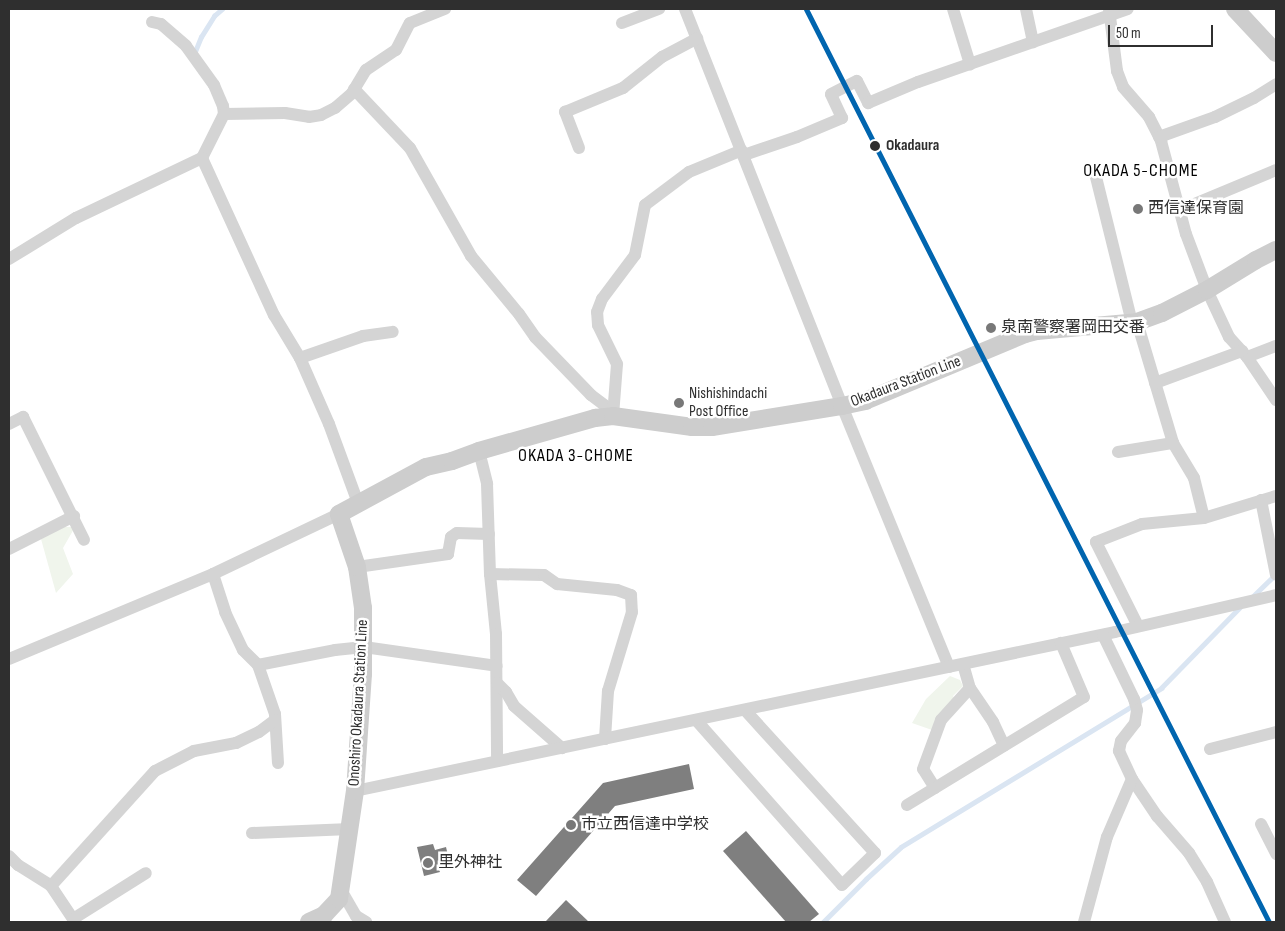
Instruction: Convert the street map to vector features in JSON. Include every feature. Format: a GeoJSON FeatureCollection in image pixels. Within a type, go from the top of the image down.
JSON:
{"type":"FeatureCollection","features":[{"type":"Feature","properties":{"kind":"main road"},"geometry":{"type":"LineString","coordinates":[[1235,9],[1276,53]]}},
{"type":"Feature","properties":{"kind":"main road","name":"Okadaura Station Line"},"geometry":{"type":"LineString","coordinates":[[842,406],[864,401],[1025,334],[1037,331],[1135,322],[1162,313],[1207,290],[1276,250]]}},
{"type":"Feature","properties":{"kind":"main road"},"geometry":{"type":"LineString","coordinates":[[339,514],[426,467],[452,462],[479,451],[612,413],[692,427],[712,427],[842,406]]}},
{"type":"Feature","properties":{"kind":"main road","name":"Onoshiro Okadaura Station Line"},"geometry":{"type":"LineString","coordinates":[[309,922],[333,909],[339,899],[355,791],[364,647],[363,608],[357,567],[339,514]]}},
{"type":"Feature","properties":{"kind":"street"},"geometry":{"type":"LineString","coordinates":[[224,114],[285,113],[308,117],[321,115],[335,108],[354,89],[366,70],[396,50],[410,23],[445,9]]}},
{"type":"Feature","properties":{"kind":"street"},"geometry":{"type":"LineString","coordinates":[[622,23],[636,13],[659,9]]}},
{"type":"Feature","properties":{"kind":"street"},"geometry":{"type":"LineString","coordinates":[[685,9],[842,406],[949,667]]}},
{"type":"Feature","properties":{"kind":"street"},"geometry":{"type":"LineString","coordinates":[[953,9],[970,64]]}},
{"type":"Feature","properties":{"kind":"street"},"geometry":{"type":"LineString","coordinates":[[1026,9],[1033,42]]}},
{"type":"Feature","properties":{"kind":"street"},"geometry":{"type":"LineString","coordinates":[[612,413],[617,364],[598,325],[597,312],[602,299],[636,254],[645,204],[689,172],[743,152],[797,137],[842,118],[831,94],[857,81],[868,103],[918,82],[1033,42],[1109,12],[1128,9]]}},
{"type":"Feature","properties":{"kind":"street"},"geometry":{"type":"LineString","coordinates":[[1109,12],[1116,71],[1122,87],[1149,117],[1159,137],[1180,210],[1207,290],[1228,337],[1245,354],[1276,400]]}},
{"type":"Feature","properties":{"kind":"street"},"geometry":{"type":"LineString","coordinates":[[9,259],[76,218],[202,158],[224,114],[223,106],[214,86],[186,46],[161,24],[152,22]]}},
{"type":"Feature","properties":{"kind":"street"},"geometry":{"type":"LineString","coordinates":[[579,148],[565,112],[623,88],[662,57],[697,38]]}},
{"type":"Feature","properties":{"kind":"street"},"geometry":{"type":"LineString","coordinates":[[1159,137],[1215,117],[1254,98],[1276,84]]}},
{"type":"Feature","properties":{"kind":"street"},"geometry":{"type":"LineString","coordinates":[[354,89],[410,148],[471,256],[519,314],[535,337],[585,389],[612,413]]}},
{"type":"Feature","properties":{"kind":"street"},"geometry":{"type":"LineString","coordinates":[[202,158],[274,315],[300,358],[329,424],[358,503]]}},
{"type":"Feature","properties":{"kind":"street"},"geometry":{"type":"LineString","coordinates":[[1094,169],[1135,322],[1173,443],[1194,478],[1204,518]]}},
{"type":"Feature","properties":{"kind":"street"},"geometry":{"type":"LineString","coordinates":[[1180,210],[1276,170]]}},
{"type":"Feature","properties":{"kind":"street"},"geometry":{"type":"LineString","coordinates":[[300,358],[363,336],[393,332]]}},
{"type":"Feature","properties":{"kind":"street"},"geometry":{"type":"LineString","coordinates":[[1155,382],[1276,346]]}},
{"type":"Feature","properties":{"kind":"street"},"geometry":{"type":"LineString","coordinates":[[9,424],[23,417],[74,516],[84,540]]}},
{"type":"Feature","properties":{"kind":"street"},"geometry":{"type":"LineString","coordinates":[[1118,452],[1173,443]]}},
{"type":"Feature","properties":{"kind":"street"},"geometry":{"type":"LineString","coordinates":[[479,451],[487,484],[490,574],[496,634],[497,761]]}},
{"type":"Feature","properties":{"kind":"street"},"geometry":{"type":"LineString","coordinates":[[1138,626],[1096,542],[1142,524],[1204,518],[1276,496]]}},
{"type":"Feature","properties":{"kind":"street"},"geometry":{"type":"LineString","coordinates":[[1261,500],[1276,575]]}},
{"type":"Feature","properties":{"kind":"street"},"geometry":{"type":"LineString","coordinates":[[9,659],[213,574],[339,514]]}},
{"type":"Feature","properties":{"kind":"street"},"geometry":{"type":"LineString","coordinates":[[9,549],[74,516]]}},
{"type":"Feature","properties":{"kind":"street"},"geometry":{"type":"LineString","coordinates":[[357,567],[448,554],[451,537],[457,533],[489,534]]}},
{"type":"Feature","properties":{"kind":"street"},"geometry":{"type":"LineString","coordinates":[[213,574],[225,612],[243,650],[258,666],[275,720],[278,763]]}},
{"type":"Feature","properties":{"kind":"street"},"geometry":{"type":"LineString","coordinates":[[490,574],[544,575],[557,584],[617,590],[631,595],[632,612],[608,691],[605,739]]}},
{"type":"Feature","properties":{"kind":"street"},"geometry":{"type":"LineString","coordinates":[[355,791],[1103,635],[1276,596]]}},
{"type":"Feature","properties":{"kind":"street"},"geometry":{"type":"LineString","coordinates":[[1103,635],[1134,699],[1137,710],[1135,722],[1121,741],[1120,751],[1132,780],[1157,816],[1189,853],[1207,882],[1225,922]]}},
{"type":"Feature","properties":{"kind":"street"},"geometry":{"type":"LineString","coordinates":[[907,805],[1084,697],[1061,643]]}},
{"type":"Feature","properties":{"kind":"street"},"geometry":{"type":"LineString","coordinates":[[258,666],[335,650],[364,647],[497,666]]}},
{"type":"Feature","properties":{"kind":"street"},"geometry":{"type":"LineString","coordinates":[[963,664],[970,688],[993,722],[1004,746]]}},
{"type":"Feature","properties":{"kind":"street"},"geometry":{"type":"LineString","coordinates":[[497,683],[506,692],[514,706],[562,748]]}},
{"type":"Feature","properties":{"kind":"street"},"geometry":{"type":"LineString","coordinates":[[935,788],[923,769],[941,720],[970,688]]}},
{"type":"Feature","properties":{"kind":"street"},"geometry":{"type":"LineString","coordinates":[[696,720],[842,885],[875,853],[745,710]]}},
{"type":"Feature","properties":{"kind":"street"},"geometry":{"type":"LineString","coordinates":[[51,886],[156,771],[194,751],[236,743],[259,732],[275,720]]}},
{"type":"Feature","properties":{"kind":"street"},"geometry":{"type":"LineString","coordinates":[[1210,749],[1276,732]]}},
{"type":"Feature","properties":{"kind":"street"},"geometry":{"type":"LineString","coordinates":[[1084,922],[1107,837],[1132,780]]}},
{"type":"Feature","properties":{"kind":"street"},"geometry":{"type":"LineString","coordinates":[[1261,824],[1276,854]]}},
{"type":"Feature","properties":{"kind":"street"},"geometry":{"type":"LineString","coordinates":[[252,833],[350,829]]}},
{"type":"Feature","properties":{"kind":"street"},"geometry":{"type":"LineString","coordinates":[[9,856],[18,865],[51,886],[74,921],[146,873]]}},
{"type":"Feature","properties":{"kind":"street"},"geometry":{"type":"LineString","coordinates":[[341,890],[356,916],[366,922]]}},
{"type":"Feature","properties":{"kind":"shaded area"},"geometry":{"type":"Polygon","coordinates":[[[64,527],[75,527],[63,548],[73,574],[56,593],[41,539],[64,527]]]}},
{"type":"Feature","properties":{"kind":"shaded area"},"geometry":{"type":"Polygon","coordinates":[[[950,676],[960,680],[963,686],[953,696],[956,700],[932,730],[912,723],[926,699],[950,676]]]}},
{"type":"Feature","properties":{"kind":"building"},"geometry":{"type":"Polygon","coordinates":[[[689,764],[694,789],[615,806],[536,896],[517,880],[603,783],[689,764]]]}},
{"type":"Feature","properties":{"kind":"building"},"geometry":{"type":"Polygon","coordinates":[[[746,831],[819,914],[809,922],[786,922],[723,851],[746,831]]]}},
{"type":"Feature","properties":{"kind":"building"},"geometry":{"type":"Polygon","coordinates":[[[433,844],[435,850],[446,847],[450,864],[438,867],[440,872],[424,876],[417,847],[433,844]]]}},
{"type":"Feature","properties":{"kind":"building"},"geometry":{"type":"Polygon","coordinates":[[[566,900],[589,922],[545,922],[566,900]]]}},
{"type":"Feature","properties":{"kind":"waterway"},"geometry":{"type":"LineString","coordinates":[[194,54],[201,37],[214,16],[222,9]]}},
{"type":"Feature","properties":{"kind":"waterway"},"geometry":{"type":"LineString","coordinates":[[1252,597],[1275,575]]}},
{"type":"Feature","properties":{"kind":"waterway"},"geometry":{"type":"LineString","coordinates":[[823,922],[901,847],[1161,688],[1240,607]]}},
{"type":"Feature","properties":{"kind":"transit line"},"geometry":{"type":"LineString","coordinates":[[806,9],[1269,922]]}},
{"type":"Feature","properties":{"kind":"place","name":"Okadaura"},"geometry":{"type":"Point","coordinates":[875,146]}},
{"type":"Feature","properties":{"kind":"place","name":"西信達保育園"},"geometry":{"type":"Point","coordinates":[1138,209]}},
{"type":"Feature","properties":{"kind":"place","name":"泉南警察署岡田交番"},"geometry":{"type":"Point","coordinates":[991,328]}},
{"type":"Feature","properties":{"kind":"place","name":"Nishishindachi Post Office"},"geometry":{"type":"Point","coordinates":[679,403]}},
{"type":"Feature","properties":{"kind":"place","name":"市立西信達中学校"},"geometry":{"type":"Point","coordinates":[571,825]}},
{"type":"Feature","properties":{"kind":"place","name":"里外神社"},"geometry":{"type":"Point","coordinates":[428,863]}},
{"type":"Feature","properties":{"kind":"district","name":"OKADA 5-CHOME"},"geometry":{"type":"Point","coordinates":[1141,171]}},
{"type":"Feature","properties":{"kind":"district","name":"OKADA 3-CHOME"},"geometry":{"type":"Point","coordinates":[576,456]}}]}
